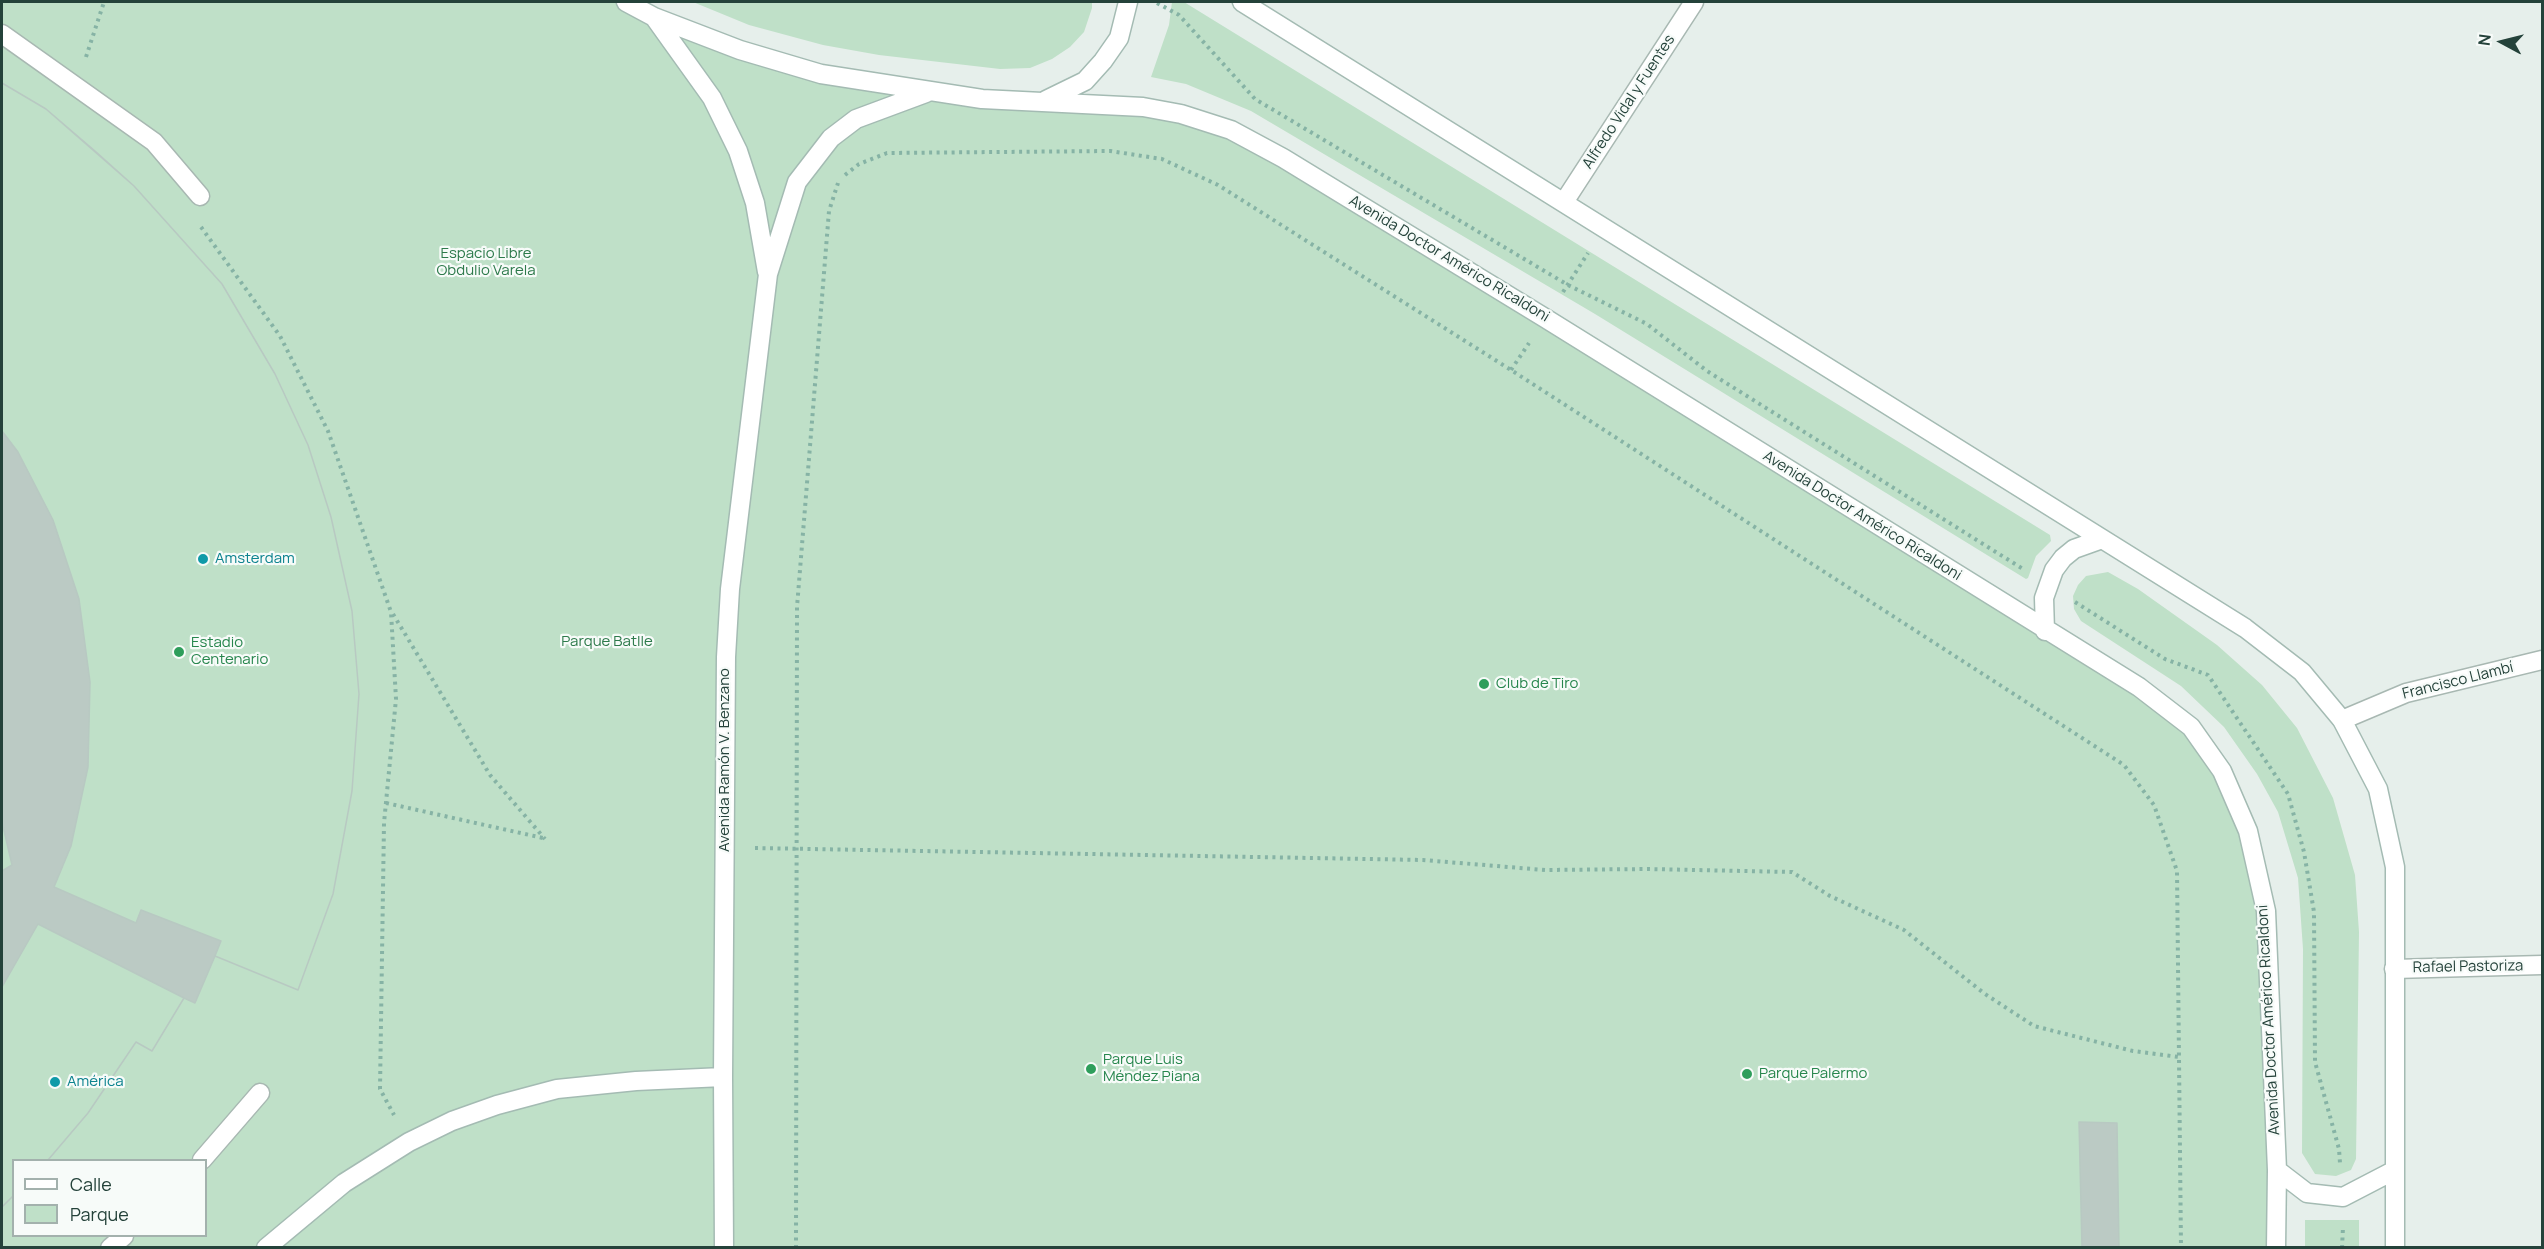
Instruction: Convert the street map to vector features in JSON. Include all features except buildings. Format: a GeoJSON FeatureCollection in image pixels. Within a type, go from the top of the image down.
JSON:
{"type":"FeatureCollection","features":[{"type":"Feature","properties":{"kind":"street","name":"Avenida Doctor Américo Ricaldoni"},"geometry":{"type":"LineString","coordinates":[[626,2],[654,17],[740,50],[821,74],[982,99],[1143,107],[1181,114],[1231,130],[1283,158],[1545,318],[2139,687],[2191,727],[2222,771],[2248,831],[2266,911],[2277,1170],[2276,1248]]}},
{"type":"Feature","properties":{"kind":"street","name":"Avenida Doctor Américo Ricaldoni"},"geometry":{"type":"LineString","coordinates":[[1044,101],[1084,81],[1102,61],[1119,38],[1128,2]]}},
{"type":"Feature","properties":{"kind":"street"},"geometry":{"type":"LineString","coordinates":[[1242,2],[2245,628],[2302,672],[2342,720],[2378,789],[2395,867],[2396,1248]]}},
{"type":"Feature","properties":{"kind":"street","name":"Alfredo Vidal y Fuentes"},"geometry":{"type":"LineString","coordinates":[[1564,202],[1694,2]]}},
{"type":"Feature","properties":{"kind":"street","name":"Avenida Ramón V. Benzano"},"geometry":{"type":"LineString","coordinates":[[654,17],[712,98],[738,151],[755,203],[768,274]]}},
{"type":"Feature","properties":{"kind":"street"},"geometry":{"type":"LineString","coordinates":[[2,34],[154,142],[200,196]]}},
{"type":"Feature","properties":{"kind":"street","name":"Avenida Ramón V. Benzano"},"geometry":{"type":"LineString","coordinates":[[724,1248],[726,657],[729,601],[768,274],[797,182],[831,138],[856,119],[930,91]]}},
{"type":"Feature","properties":{"kind":"street"},"geometry":{"type":"LineString","coordinates":[[2045,630],[2044,598],[2054,570],[2074,549],[2102,539]]}},
{"type":"Feature","properties":{"kind":"street","name":"Francisco Llambí"},"geometry":{"type":"LineString","coordinates":[[2342,720],[2406,693],[2542,660]]}},
{"type":"Feature","properties":{"kind":"street","name":"Rafael Pastoriza"},"geometry":{"type":"LineString","coordinates":[[2394,969],[2542,965]]}},
{"type":"Feature","properties":{"kind":"street"},"geometry":{"type":"LineString","coordinates":[[267,1248],[345,1183],[409,1142],[452,1121],[497,1105],[557,1089],[636,1081],[723,1077]]}},
{"type":"Feature","properties":{"kind":"street"},"geometry":{"type":"LineString","coordinates":[[204,1159],[260,1093]]}},
{"type":"Feature","properties":{"kind":"street"},"geometry":{"type":"LineString","coordinates":[[2277,1170],[2307,1193],[2343,1197],[2395,1170]]}},
{"type":"Feature","properties":{"kind":"street"},"geometry":{"type":"LineString","coordinates":[[110,1248],[123,1237]]}},
{"type":"Feature","properties":{"kind":"path"},"geometry":{"type":"LineString","coordinates":[[76,86],[104,2]]}},
{"type":"Feature","properties":{"kind":"path"},"geometry":{"type":"LineString","coordinates":[[796,1248],[799,849],[797,607],[829,211],[839,180],[859,164],[887,153],[1110,151],[1162,159],[1218,185],[1511,370],[2124,765],[2154,805],[2177,871],[2181,1248]]}},
{"type":"Feature","properties":{"kind":"path"},"geometry":{"type":"LineString","coordinates":[[200,196],[201,226],[280,336],[328,431],[391,612],[490,775],[545,839],[386,802]]}},
{"type":"Feature","properties":{"kind":"path"},"geometry":{"type":"LineString","coordinates":[[391,612],[396,699],[386,802],[380,1089],[409,1142]]}},
{"type":"Feature","properties":{"kind":"path"},"geometry":{"type":"LineString","coordinates":[[724,847],[1423,860],[1545,870],[1648,869],[1792,872],[1830,896],[1904,930],[1984,994],[2034,1026],[2133,1051],[2179,1057]]}},
{"type":"Feature","properties":{"kind":"green space","name":"Parque Batlle"},"geometry":{"type":"Polygon","coordinates":[[[2,2],[626,2],[821,74],[1143,107],[1231,130],[2138,687],[2222,771],[2266,911],[2276,1247],[2,1247],[2,2]]]}},
{"type":"Feature","properties":{"kind":"green space"},"geometry":{"type":"Polygon","coordinates":[[[693,2],[1092,2],[1092,8],[1084,32],[1070,47],[1052,59],[1030,68],[1000,69],[879,55],[823,45],[749,25],[693,2]]]}},
{"type":"Feature","properties":{"kind":"green space"},"geometry":{"type":"Polygon","coordinates":[[[1172,2],[1184,2],[2050,535],[2051,541],[2036,556],[2028,578],[2026,579],[1595,314],[1251,111],[1186,84],[1151,77],[1169,25],[1172,2]]]}},
{"type":"Feature","properties":{"kind":"green space"},"geometry":{"type":"Polygon","coordinates":[[[2108,572],[2138,589],[2217,645],[2262,685],[2297,728],[2333,798],[2355,875],[2359,932],[2356,1159],[2351,1170],[2336,1176],[2315,1174],[2302,1153],[2303,949],[2298,878],[2278,812],[2257,774],[2224,727],[2181,686],[2081,621],[2074,609],[2073,596],[2078,585],[2086,576],[2108,572]]]}},
{"type":"Feature","properties":{"kind":"green space"},"geometry":{"type":"Polygon","coordinates":[[[2305,1220],[2359,1220],[2359,1247],[2305,1247],[2305,1220]]]}},
{"type":"Feature","properties":{"kind":"place","name":"Amsterdam"},"geometry":{"type":"Point","coordinates":[203,559]}},
{"type":"Feature","properties":{"kind":"place","name":"Estadio Centenario"},"geometry":{"type":"Point","coordinates":[179,652]}},
{"type":"Feature","properties":{"kind":"place","name":"Club de Tiro"},"geometry":{"type":"Point","coordinates":[1484,684]}},
{"type":"Feature","properties":{"kind":"place","name":"Parque Luis Méndez Piana"},"geometry":{"type":"Point","coordinates":[1091,1069]}},
{"type":"Feature","properties":{"kind":"place","name":"Parque Palermo"},"geometry":{"type":"Point","coordinates":[1747,1074]}},
{"type":"Feature","properties":{"kind":"place","name":"América"},"geometry":{"type":"Point","coordinates":[55,1082]}},
{"type":"Feature","properties":{"kind":"park label","name":"Espacio Libre Obdulio Varela"},"geometry":{"type":"Point","coordinates":[486,262]}}]}
